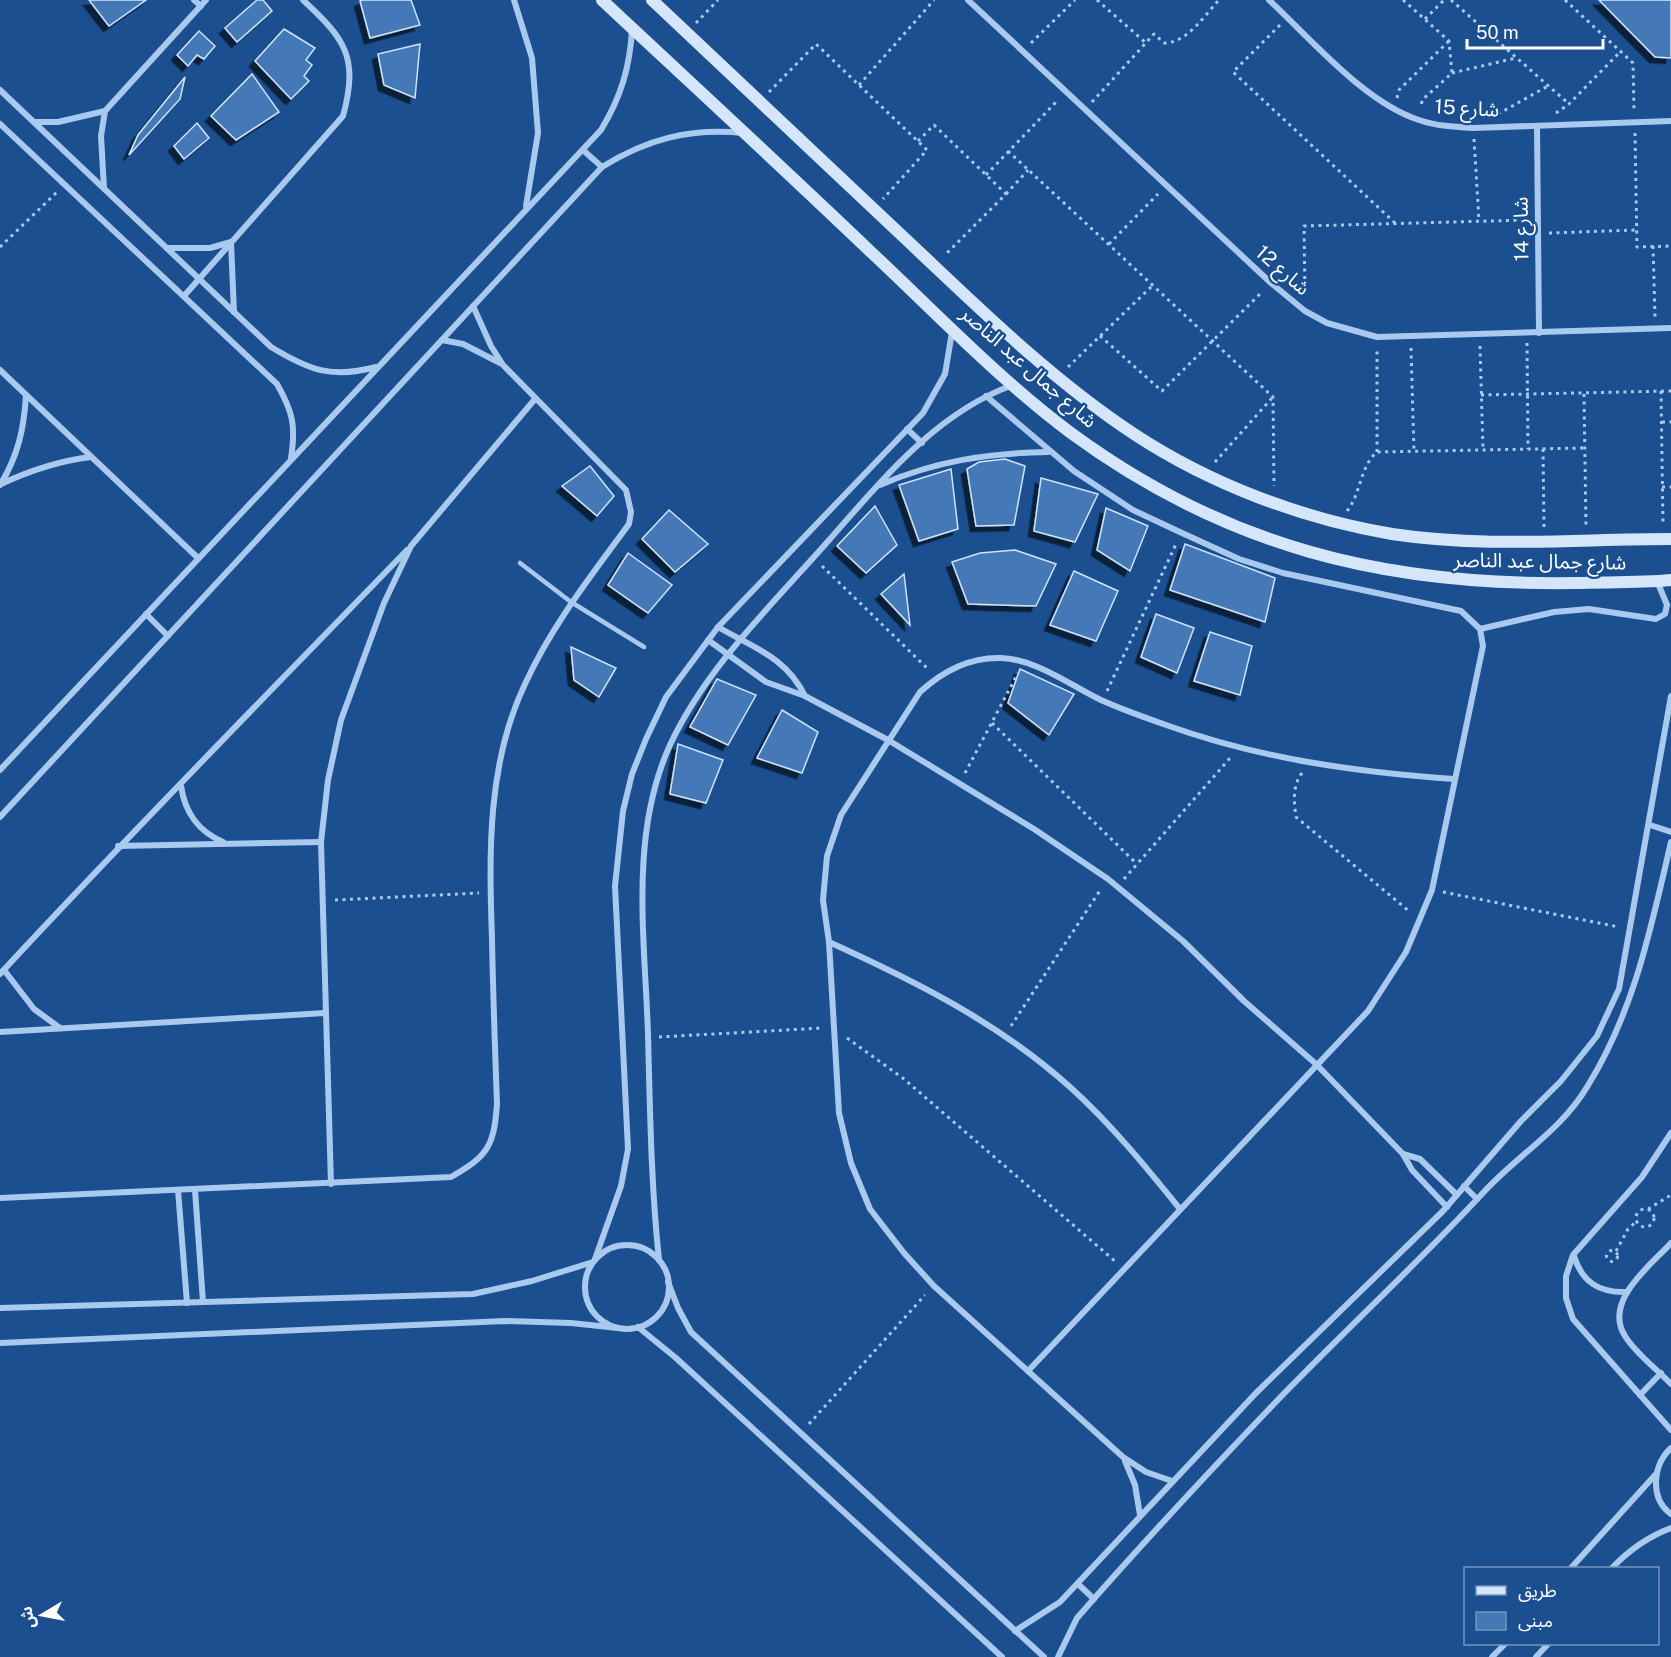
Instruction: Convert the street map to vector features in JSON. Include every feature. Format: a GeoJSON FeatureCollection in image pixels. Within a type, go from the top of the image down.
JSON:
{"type":"FeatureCollection","features":[{"type":"Feature","properties":{"kind":"main road","name":"شارع جمال عبد الناصر"},"geometry":{"type":"LineString","coordinates":[[602,0],[1013,385],[1070,432],[1144,481],[1225,522],[1289,546],[1344,562],[1400,574],[1456,581],[1513,584],[1667,583]]}},
{"type":"Feature","properties":{"kind":"main road","name":"شارع جمال عبد الناصر"},"geometry":{"type":"LineString","coordinates":[[652,0],[1017,344],[1134,434],[1218,480],[1274,503],[1333,521],[1392,534],[1453,540],[1667,539]]}},
{"type":"Feature","properties":{"kind":"street"},"geometry":{"type":"LineString","coordinates":[[194,0],[201,6]]}},
{"type":"Feature","properties":{"kind":"street"},"geometry":{"type":"LineString","coordinates":[[34,122],[66,121],[105,111],[206,0]]}},
{"type":"Feature","properties":{"kind":"street"},"geometry":{"type":"LineString","coordinates":[[184,296],[343,116],[351,87],[348,57],[334,30],[303,0]]}},
{"type":"Feature","properties":{"kind":"street"},"geometry":{"type":"LineString","coordinates":[[514,0],[532,58],[538,133],[526,206]]}},
{"type":"Feature","properties":{"kind":"street","name":"شارع 12"},"geometry":{"type":"LineString","coordinates":[[968,0],[1271,283],[1305,311],[1327,323],[1377,337],[1411,338],[1671,328]]}},
{"type":"Feature","properties":{"kind":"street","name":"شارع 15"},"geometry":{"type":"LineString","coordinates":[[1269,0],[1371,95],[1394,110],[1419,121],[1446,127],[1473,128],[1671,121]]}},
{"type":"Feature","properties":{"kind":"street"},"geometry":{"type":"LineString","coordinates":[[0,770],[526,206],[601,130],[618,98],[631,55],[632,28]]}},
{"type":"Feature","properties":{"kind":"street"},"geometry":{"type":"LineString","coordinates":[[0,90],[271,347],[298,363],[324,372],[351,373],[378,366]]}},
{"type":"Feature","properties":{"kind":"street"},"geometry":{"type":"LineString","coordinates":[[104,188],[101,136],[105,111]]}},
{"type":"Feature","properties":{"kind":"street"},"geometry":{"type":"LineString","coordinates":[[0,124],[277,384],[290,407],[292,416],[295,434],[291,459]]}},
{"type":"Feature","properties":{"kind":"street","name":"شارع 14"},"geometry":{"type":"LineString","coordinates":[[1537,126],[1539,333]]}},
{"type":"Feature","properties":{"kind":"street"},"geometry":{"type":"LineString","coordinates":[[0,817],[602,167],[627,151],[675,135],[716,131],[746,133]]}},
{"type":"Feature","properties":{"kind":"street"},"geometry":{"type":"LineString","coordinates":[[583,150],[602,167]]}},
{"type":"Feature","properties":{"kind":"street"},"geometry":{"type":"LineString","coordinates":[[167,248],[199,249],[231,242]]}},
{"type":"Feature","properties":{"kind":"street"},"geometry":{"type":"LineString","coordinates":[[231,242],[234,312]]}},
{"type":"Feature","properties":{"kind":"street"},"geometry":{"type":"LineString","coordinates":[[0,1198],[451,1177],[478,1162],[495,1135],[497,1104],[489,840],[494,788],[506,736],[523,686],[552,630],[629,524],[630,501],[626,490],[503,365],[486,336],[473,306]]}},
{"type":"Feature","properties":{"kind":"street"},"geometry":{"type":"LineString","coordinates":[[618,1328],[603,1321],[591,1309],[585,1294],[586,1277],[621,1186],[628,1149],[615,886],[623,811],[636,765],[666,697],[718,627],[907,429],[936,394],[951,351],[953,328]]}},
{"type":"Feature","properties":{"kind":"street"},"geometry":{"type":"LineString","coordinates":[[442,340],[484,353],[503,365]]}},
{"type":"Feature","properties":{"kind":"street"},"geometry":{"type":"LineString","coordinates":[[0,370],[198,558]]}},
{"type":"Feature","properties":{"kind":"street"},"geometry":{"type":"LineString","coordinates":[[1013,385],[986,396],[952,416],[922,443],[876,487],[728,654],[690,709],[670,746],[657,779],[649,814],[643,885],[653,1192],[659,1260],[678,1308],[692,1332],[1044,1657]]}},
{"type":"Feature","properties":{"kind":"street"},"geometry":{"type":"LineString","coordinates":[[0,485],[16,457],[24,427],[26,395]]}},
{"type":"Feature","properties":{"kind":"street"},"geometry":{"type":"LineString","coordinates":[[986,396],[1049,452],[1103,491],[1182,533],[1239,559],[1283,573],[1461,611],[1480,629],[1482,655],[1432,890],[1421,921],[1388,982],[1368,1011],[1028,1371]]}},
{"type":"Feature","properties":{"kind":"street"},"geometry":{"type":"LineString","coordinates":[[61,1029],[34,1009],[2,972],[118,846],[180,786],[411,546],[535,399]]}},
{"type":"Feature","properties":{"kind":"street"},"geometry":{"type":"LineString","coordinates":[[907,429],[922,443]]}},
{"type":"Feature","properties":{"kind":"street"},"geometry":{"type":"LineString","coordinates":[[876,487],[929,466],[959,459],[1049,452]]}},
{"type":"Feature","properties":{"kind":"street"},"geometry":{"type":"LineString","coordinates":[[0,485],[40,467],[91,457]]}},
{"type":"Feature","properties":{"kind":"street"},"geometry":{"type":"LineString","coordinates":[[331,1184],[321,843],[328,780],[341,720],[384,603],[411,546]]}},
{"type":"Feature","properties":{"kind":"street"},"geometry":{"type":"LineString","coordinates":[[1480,629],[1554,612],[1589,609],[1656,619],[1665,614],[1667,583]]}},
{"type":"Feature","properties":{"kind":"street"},"geometry":{"type":"LineString","coordinates":[[146,614],[168,636]]}},
{"type":"Feature","properties":{"kind":"street"},"geometry":{"type":"LineString","coordinates":[[718,627],[787,668],[805,696]]}},
{"type":"Feature","properties":{"kind":"street"},"geometry":{"type":"LineString","coordinates":[[708,640],[766,682],[805,696],[888,740],[958,785],[1034,829],[1108,879],[1183,941],[1244,1001],[1316,1064],[1403,1154],[1412,1170],[1447,1207]]}},
{"type":"Feature","properties":{"kind":"street"},"geometry":{"type":"LineString","coordinates":[[1172,1481],[1146,1472],[1123,1457],[934,1286],[904,1253],[870,1209],[851,1163],[839,1113],[829,942],[823,900],[827,856],[841,815],[920,692],[937,677],[957,666],[979,659],[1002,658],[1024,661],[1103,701],[1170,727],[1239,748],[1310,764],[1382,774],[1454,779]]}},
{"type":"Feature","properties":{"kind":"street"},"geometry":{"type":"LineString","coordinates":[[1015,1631],[1060,1602],[1256,1393],[1447,1207],[1521,1121],[1561,1082],[1596,1036],[1619,989],[1650,825],[1671,696]]}},
{"type":"Feature","properties":{"kind":"street"},"geometry":{"type":"LineString","coordinates":[[180,786],[190,816],[200,828],[226,844]]}},
{"type":"Feature","properties":{"kind":"street"},"geometry":{"type":"LineString","coordinates":[[1650,825],[1671,832]]}},
{"type":"Feature","properties":{"kind":"street"},"geometry":{"type":"LineString","coordinates":[[1059,1657],[1077,1618],[1270,1408],[1501,1173],[1546,1137],[1586,1091],[1612,1045],[1634,991],[1671,842]]}},
{"type":"Feature","properties":{"kind":"street"},"geometry":{"type":"LineString","coordinates":[[118,846],[321,843]]}},
{"type":"Feature","properties":{"kind":"street"},"geometry":{"type":"LineString","coordinates":[[829,942],[946,998],[1005,1035],[1070,1087],[1120,1137],[1180,1209]]}},
{"type":"Feature","properties":{"kind":"street"},"geometry":{"type":"LineString","coordinates":[[0,1032],[325,1013]]}},
{"type":"Feature","properties":{"kind":"street"},"geometry":{"type":"LineString","coordinates":[[1671,1133],[1642,1177],[1574,1255],[1566,1276],[1566,1298],[1574,1319],[1671,1430]]}},
{"type":"Feature","properties":{"kind":"street"},"geometry":{"type":"LineString","coordinates":[[1403,1154],[1420,1159],[1457,1195]]}},
{"type":"Feature","properties":{"kind":"street"},"geometry":{"type":"LineString","coordinates":[[1464,1186],[1477,1199]]}},
{"type":"Feature","properties":{"kind":"street"},"geometry":{"type":"LineString","coordinates":[[178,1190],[187,1303]]}},
{"type":"Feature","properties":{"kind":"street"},"geometry":{"type":"LineString","coordinates":[[195,1190],[203,1302]]}},
{"type":"Feature","properties":{"kind":"street"},"geometry":{"type":"LineString","coordinates":[[1671,1243],[1627,1292],[1620,1306],[1620,1322],[1625,1336],[1671,1384]]}},
{"type":"Feature","properties":{"kind":"street"},"geometry":{"type":"LineString","coordinates":[[0,1308],[473,1294],[532,1281],[594,1260],[615,1246],[627,1244],[650,1252],[659,1260]]}},
{"type":"Feature","properties":{"kind":"street"},"geometry":{"type":"LineString","coordinates":[[1574,1255],[1578,1269],[1586,1281],[1598,1289],[1612,1293],[1627,1292]]}},
{"type":"Feature","properties":{"kind":"street"},"geometry":{"type":"LineString","coordinates":[[0,1343],[505,1321],[571,1323],[618,1328],[638,1327],[652,1321],[662,1310],[668,1297],[668,1282]]}},
{"type":"Feature","properties":{"kind":"street"},"geometry":{"type":"LineString","coordinates":[[638,1327],[676,1358],[1002,1657]]}},
{"type":"Feature","properties":{"kind":"street"},"geometry":{"type":"LineString","coordinates":[[1640,1395],[1661,1373]]}},
{"type":"Feature","properties":{"kind":"street"},"geometry":{"type":"LineString","coordinates":[[1671,1448],[1660,1460],[1656,1474],[1657,1494],[1671,1514]]}},
{"type":"Feature","properties":{"kind":"street"},"geometry":{"type":"LineString","coordinates":[[1123,1457],[1135,1485],[1140,1515]]}},
{"type":"Feature","properties":{"kind":"street"},"geometry":{"type":"LineString","coordinates":[[1573,1567],[1656,1474]]}},
{"type":"Feature","properties":{"kind":"street"},"geometry":{"type":"LineString","coordinates":[[1614,1567],[1629,1551],[1654,1534],[1671,1528]]}},
{"type":"Feature","properties":{"kind":"street"},"geometry":{"type":"LineString","coordinates":[[1078,1584],[1094,1599]]}},
{"type":"Feature","properties":{"kind":"street"},"geometry":{"type":"LineString","coordinates":[[1492,1657],[1503,1645]]}},
{"type":"Feature","properties":{"kind":"street"},"geometry":{"type":"LineString","coordinates":[[1536,1657],[1547,1645]]}},
{"type":"Feature","properties":{"kind":"lane"},"geometry":{"type":"LineString","coordinates":[[520,563],[571,602],[644,647]]}},
{"type":"Feature","properties":{"kind":"path"},"geometry":{"type":"LineString","coordinates":[[686,33],[718,0]]}},
{"type":"Feature","properties":{"kind":"path"},"geometry":{"type":"LineString","coordinates":[[860,85],[934,0]]}},
{"type":"Feature","properties":{"kind":"path"},"geometry":{"type":"LineString","coordinates":[[1022,52],[1075,0]]}},
{"type":"Feature","properties":{"kind":"path"},"geometry":{"type":"LineString","coordinates":[[1097,0],[1146,43]]}},
{"type":"Feature","properties":{"kind":"path"},"geometry":{"type":"LineString","coordinates":[[1084,110],[1154,34],[1164,43],[1173,43],[1183,38],[1219,0]]}},
{"type":"Feature","properties":{"kind":"path"},"geometry":{"type":"LineString","coordinates":[[1403,0],[1449,41],[1452,73]]}},
{"type":"Feature","properties":{"kind":"path"},"geometry":{"type":"LineString","coordinates":[[1425,20],[1444,0]]}},
{"type":"Feature","properties":{"kind":"path"},"geometry":{"type":"LineString","coordinates":[[1451,0],[1569,104]]}},
{"type":"Feature","properties":{"kind":"path"},"geometry":{"type":"LineString","coordinates":[[1565,0],[1632,63],[1637,247],[1671,246]]}},
{"type":"Feature","properties":{"kind":"path"},"geometry":{"type":"LineString","coordinates":[[1287,17],[1233,72],[1395,224]]}},
{"type":"Feature","properties":{"kind":"path"},"geometry":{"type":"LineString","coordinates":[[1394,110],[1399,90],[1449,41]]}},
{"type":"Feature","properties":{"kind":"path"},"geometry":{"type":"LineString","coordinates":[[760,102],[816,44],[860,85],[927,150],[874,209]]}},
{"type":"Feature","properties":{"kind":"path"},"geometry":{"type":"LineString","coordinates":[[1537,126],[1569,104],[1620,51]]}},
{"type":"Feature","properties":{"kind":"path"},"geometry":{"type":"LineString","coordinates":[[1419,121],[1422,100],[1452,73],[1516,58]]}},
{"type":"Feature","properties":{"kind":"path"},"geometry":{"type":"LineString","coordinates":[[1479,221],[1473,128],[1548,86]]}},
{"type":"Feature","properties":{"kind":"path"},"geometry":{"type":"LineString","coordinates":[[986,175],[1065,92]]}},
{"type":"Feature","properties":{"kind":"path"},"geometry":{"type":"LineString","coordinates":[[918,141],[934,125],[1006,194]]}},
{"type":"Feature","properties":{"kind":"path"},"geometry":{"type":"LineString","coordinates":[[1008,151],[1273,397],[1274,503]]}},
{"type":"Feature","properties":{"kind":"path"},"geometry":{"type":"LineString","coordinates":[[935,266],[1029,170]]}},
{"type":"Feature","properties":{"kind":"path"},"geometry":{"type":"LineString","coordinates":[[0,247],[64,184]]}},
{"type":"Feature","properties":{"kind":"path"},"geometry":{"type":"LineString","coordinates":[[1109,244],[1166,185]]}},
{"type":"Feature","properties":{"kind":"path"},"geometry":{"type":"LineString","coordinates":[[1305,311],[1304,226],[1538,220]]}},
{"type":"Feature","properties":{"kind":"path"},"geometry":{"type":"LineString","coordinates":[[1538,234],[1637,230]]}},
{"type":"Feature","properties":{"kind":"path"},"geometry":{"type":"LineString","coordinates":[[1653,246],[1655,328]]}},
{"type":"Feature","properties":{"kind":"path"},"geometry":{"type":"LineString","coordinates":[[1100,336],[1162,391],[1271,283]]}},
{"type":"Feature","properties":{"kind":"path"},"geometry":{"type":"LineString","coordinates":[[1058,376],[1153,285]]}},
{"type":"Feature","properties":{"kind":"path"},"geometry":{"type":"LineString","coordinates":[[1527,333],[1528,449]]}},
{"type":"Feature","properties":{"kind":"path"},"geometry":{"type":"LineString","coordinates":[[1480,335],[1483,450]]}},
{"type":"Feature","properties":{"kind":"path"},"geometry":{"type":"LineString","coordinates":[[1333,521],[1343,516],[1355,501],[1368,462],[1377,452],[1377,337]]}},
{"type":"Feature","properties":{"kind":"path"},"geometry":{"type":"LineString","coordinates":[[1411,338],[1414,452]]}},
{"type":"Feature","properties":{"kind":"path"},"geometry":{"type":"LineString","coordinates":[[1661,391],[1662,487],[1667,539]]}},
{"type":"Feature","properties":{"kind":"path"},"geometry":{"type":"LineString","coordinates":[[1481,395],[1671,391]]}},
{"type":"Feature","properties":{"kind":"path"},"geometry":{"type":"LineString","coordinates":[[1584,394],[1585,521],[1594,540]]}},
{"type":"Feature","properties":{"kind":"path"},"geometry":{"type":"LineString","coordinates":[[1218,480],[1214,459],[1273,397]]}},
{"type":"Feature","properties":{"kind":"path"},"geometry":{"type":"LineString","coordinates":[[1662,422],[1671,422]]}},
{"type":"Feature","properties":{"kind":"path"},"geometry":{"type":"LineString","coordinates":[[1377,452],[1584,448]]}},
{"type":"Feature","properties":{"kind":"path"},"geometry":{"type":"LineString","coordinates":[[1543,449],[1544,541]]}},
{"type":"Feature","properties":{"kind":"path"},"geometry":{"type":"LineString","coordinates":[[1662,487],[1671,487]]}},
{"type":"Feature","properties":{"kind":"path"},"geometry":{"type":"LineString","coordinates":[[1103,701],[1182,533]]}},
{"type":"Feature","properties":{"kind":"path"},"geometry":{"type":"LineString","coordinates":[[814,558],[937,677]]}},
{"type":"Feature","properties":{"kind":"path"},"geometry":{"type":"LineString","coordinates":[[958,785],[1024,661]]}},
{"type":"Feature","properties":{"kind":"path"},"geometry":{"type":"LineString","coordinates":[[992,723],[1137,864]]}},
{"type":"Feature","properties":{"kind":"path"},"geometry":{"type":"LineString","coordinates":[[1117,887],[1239,748]]}},
{"type":"Feature","properties":{"kind":"path"},"geometry":{"type":"LineString","coordinates":[[1310,764],[1298,779],[1295,788],[1293,798],[1296,817],[1421,921]]}},
{"type":"Feature","properties":{"kind":"path"},"geometry":{"type":"LineString","coordinates":[[1005,1035],[1108,879]]}},
{"type":"Feature","properties":{"kind":"path"},"geometry":{"type":"LineString","coordinates":[[1432,890],[1630,929]]}},
{"type":"Feature","properties":{"kind":"path"},"geometry":{"type":"LineString","coordinates":[[322,901],[490,893]]}},
{"type":"Feature","properties":{"kind":"path"},"geometry":{"type":"LineString","coordinates":[[648,1038],[834,1028],[904,1078],[1124,1269]]}},
{"type":"Feature","properties":{"kind":"path"},"geometry":{"type":"LineString","coordinates":[[1616,1251],[1628,1230],[1637,1221],[1639,1211],[1648,1209],[1671,1195]]}},
{"type":"Feature","properties":{"kind":"path"},"geometry":{"type":"LineString","coordinates":[[1637,1221],[1642,1227],[1652,1224],[1654,1216],[1648,1209]]}},
{"type":"Feature","properties":{"kind":"path"},"geometry":{"type":"LineString","coordinates":[[800,1434],[934,1286]]}},
{"type":"Feature","properties":{"kind":"building"},"geometry":{"type":"Polygon","coordinates":[[[89,0],[146,0],[109,26],[89,0]]]}},
{"type":"Feature","properties":{"kind":"building"},"geometry":{"type":"Polygon","coordinates":[[[257,0],[263,0],[272,11],[237,42],[225,28],[257,0]]]}},
{"type":"Feature","properties":{"kind":"building"},"geometry":{"type":"Polygon","coordinates":[[[411,0],[420,25],[370,38],[360,1],[411,0]]]}},
{"type":"Feature","properties":{"kind":"building"},"geometry":{"type":"Polygon","coordinates":[[[1599,0],[1671,0],[1671,58],[1655,57],[1599,0]]]}},
{"type":"Feature","properties":{"kind":"building"},"geometry":{"type":"Polygon","coordinates":[[[284,29],[315,48],[306,60],[312,65],[304,76],[309,81],[291,99],[255,61],[284,29]]]}},
{"type":"Feature","properties":{"kind":"building"},"geometry":{"type":"Polygon","coordinates":[[[199,31],[215,46],[204,59],[197,55],[188,66],[177,55],[199,31]]]}},
{"type":"Feature","properties":{"kind":"building"},"geometry":{"type":"Polygon","coordinates":[[[420,44],[415,98],[384,85],[378,54],[420,44]]]}},
{"type":"Feature","properties":{"kind":"building"},"geometry":{"type":"Polygon","coordinates":[[[252,74],[279,112],[236,140],[211,116],[252,74]]]}},
{"type":"Feature","properties":{"kind":"building"},"geometry":{"type":"Polygon","coordinates":[[[185,77],[180,99],[129,155],[138,135],[185,77]]]}},
{"type":"Feature","properties":{"kind":"building"},"geometry":{"type":"Polygon","coordinates":[[[197,123],[209,138],[184,159],[174,146],[197,123]]]}},
{"type":"Feature","properties":{"kind":"building"},"geometry":{"type":"Polygon","coordinates":[[[1005,459],[1025,466],[1014,525],[976,526],[967,469],[979,462],[1005,459]]]}},
{"type":"Feature","properties":{"kind":"building"},"geometry":{"type":"Polygon","coordinates":[[[590,466],[614,496],[597,516],[562,486],[590,466]]]}},
{"type":"Feature","properties":{"kind":"building"},"geometry":{"type":"Polygon","coordinates":[[[951,469],[958,529],[919,541],[899,485],[951,469]]]}},
{"type":"Feature","properties":{"kind":"building"},"geometry":{"type":"Polygon","coordinates":[[[1041,478],[1098,494],[1075,542],[1034,531],[1041,478]]]}},
{"type":"Feature","properties":{"kind":"building"},"geometry":{"type":"Polygon","coordinates":[[[875,506],[897,545],[866,573],[837,546],[875,506]]]}},
{"type":"Feature","properties":{"kind":"building"},"geometry":{"type":"Polygon","coordinates":[[[1106,508],[1148,526],[1130,571],[1097,550],[1106,508]]]}},
{"type":"Feature","properties":{"kind":"building"},"geometry":{"type":"Polygon","coordinates":[[[669,510],[708,544],[675,572],[642,539],[669,510]]]}},
{"type":"Feature","properties":{"kind":"building"},"geometry":{"type":"Polygon","coordinates":[[[1185,544],[1275,578],[1265,622],[1170,590],[1185,544]]]}},
{"type":"Feature","properties":{"kind":"building"},"geometry":{"type":"Polygon","coordinates":[[[1015,550],[1056,564],[1036,606],[968,604],[952,562],[980,553],[1015,550]]]}},
{"type":"Feature","properties":{"kind":"building"},"geometry":{"type":"Polygon","coordinates":[[[628,553],[672,585],[648,613],[608,585],[628,553]]]}},
{"type":"Feature","properties":{"kind":"building"},"geometry":{"type":"Polygon","coordinates":[[[1074,571],[1118,591],[1096,641],[1050,625],[1074,571]]]}},
{"type":"Feature","properties":{"kind":"building"},"geometry":{"type":"Polygon","coordinates":[[[904,574],[910,625],[881,594],[904,574]]]}},
{"type":"Feature","properties":{"kind":"building"},"geometry":{"type":"Polygon","coordinates":[[[1156,614],[1194,628],[1177,673],[1141,657],[1156,614]]]}},
{"type":"Feature","properties":{"kind":"building"},"geometry":{"type":"Polygon","coordinates":[[[1210,632],[1252,646],[1240,695],[1194,681],[1210,632]]]}},
{"type":"Feature","properties":{"kind":"building"},"geometry":{"type":"Polygon","coordinates":[[[571,647],[616,668],[599,697],[574,680],[571,647]]]}},
{"type":"Feature","properties":{"kind":"building"},"geometry":{"type":"Polygon","coordinates":[[[1020,669],[1074,694],[1049,735],[1008,703],[1020,669]]]}},
{"type":"Feature","properties":{"kind":"building"},"geometry":{"type":"Polygon","coordinates":[[[717,679],[756,695],[728,745],[690,727],[717,679]]]}},
{"type":"Feature","properties":{"kind":"building"},"geometry":{"type":"Polygon","coordinates":[[[782,710],[818,732],[802,773],[757,758],[782,710]]]}},
{"type":"Feature","properties":{"kind":"building"},"geometry":{"type":"Polygon","coordinates":[[[678,744],[723,760],[706,803],[670,794],[678,744]]]}}]}
